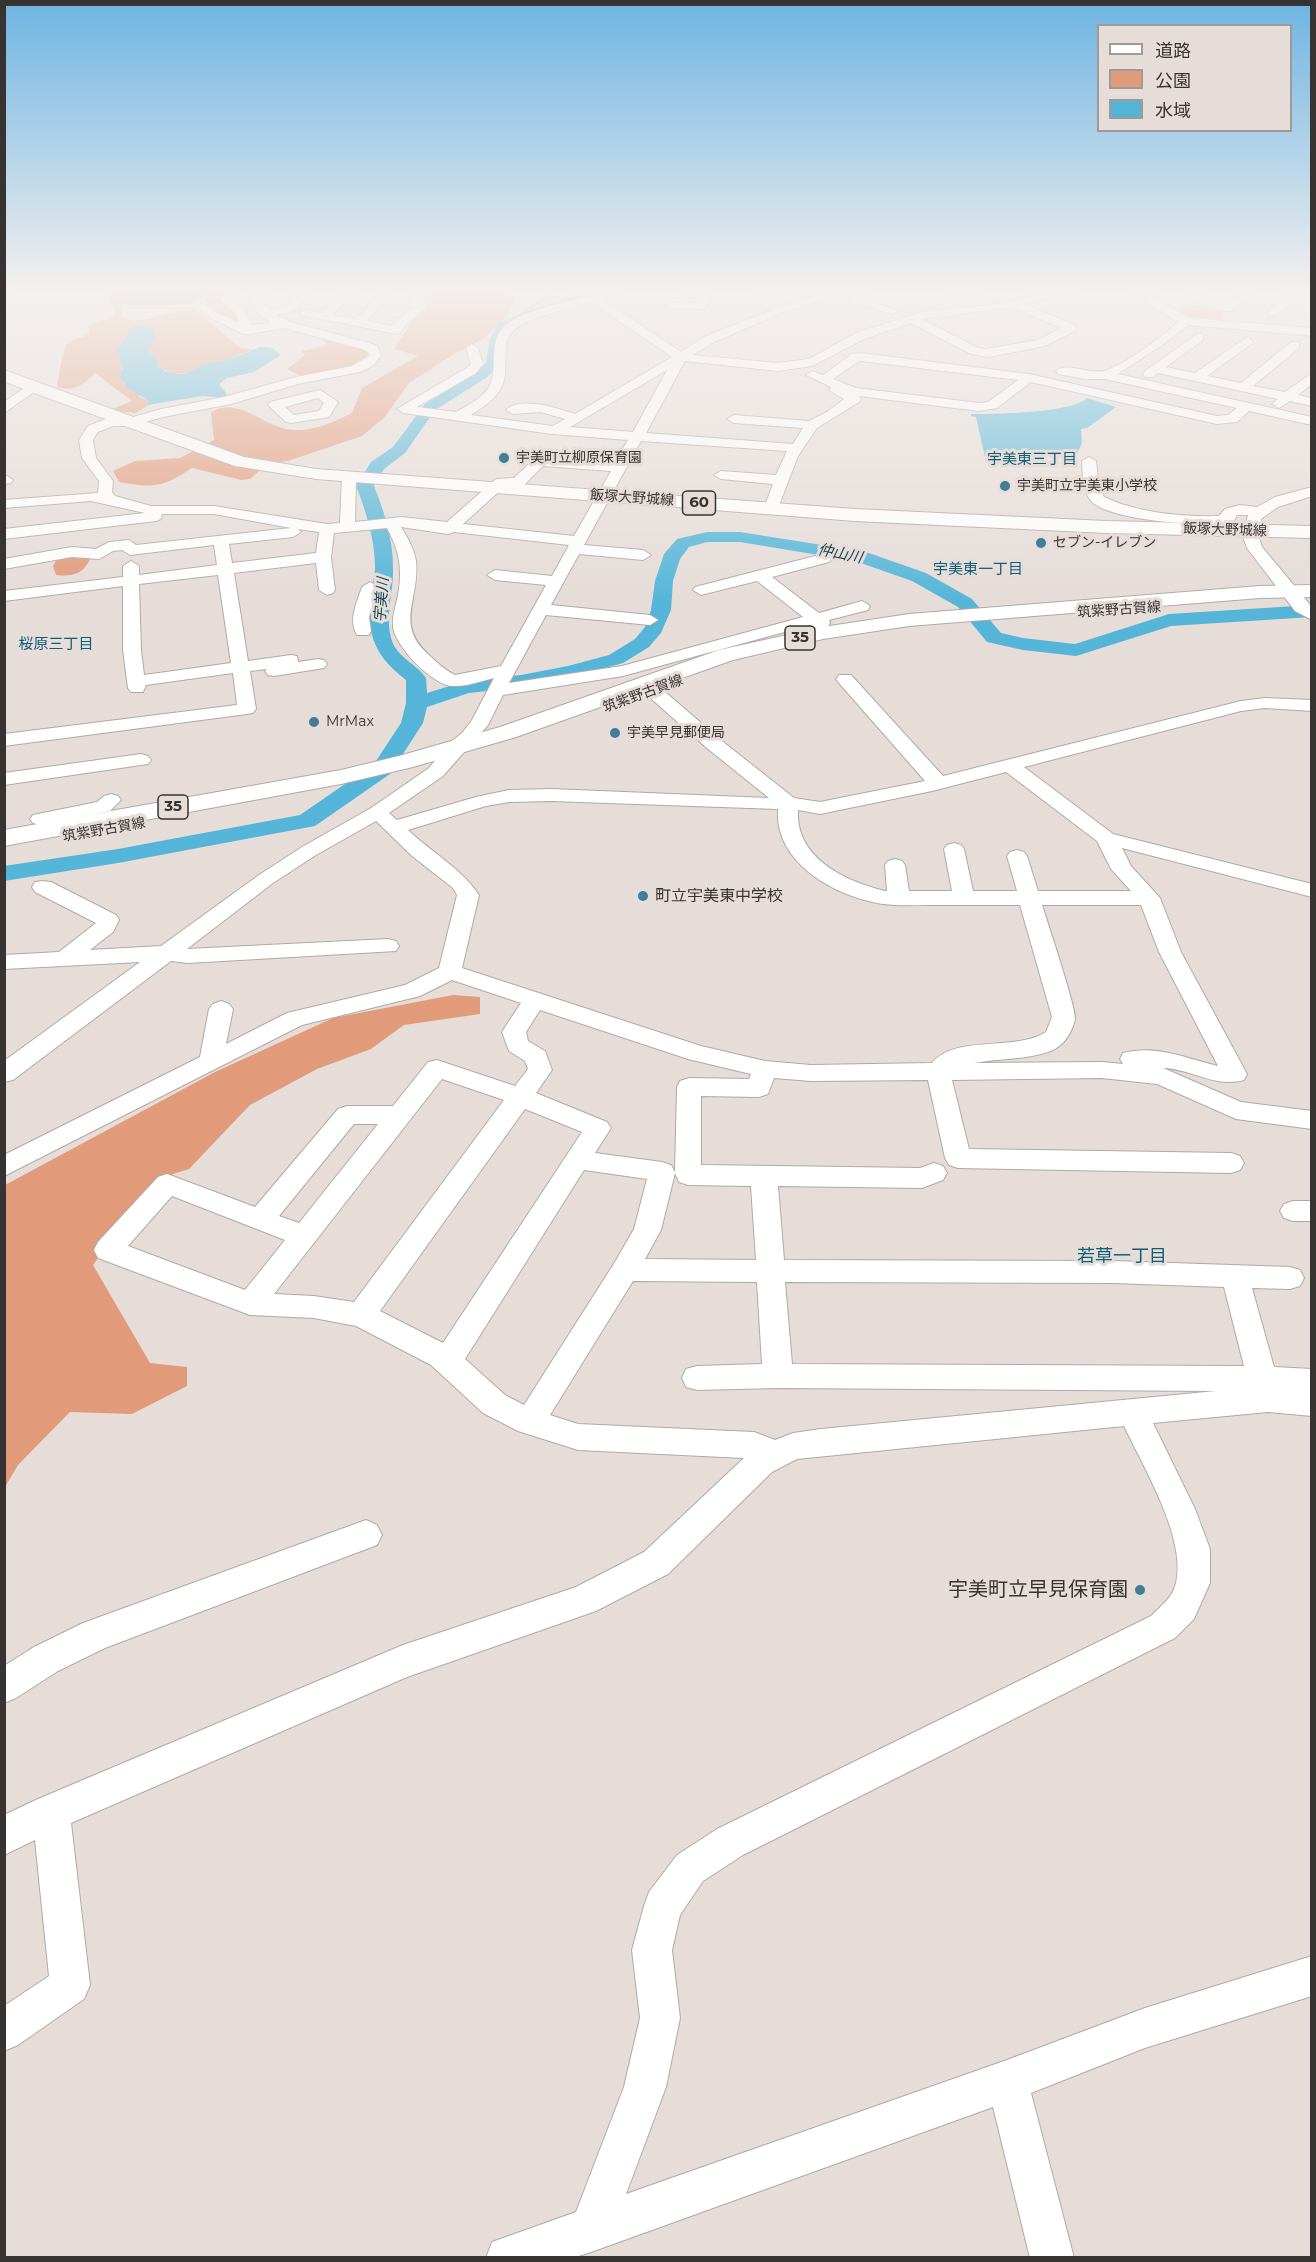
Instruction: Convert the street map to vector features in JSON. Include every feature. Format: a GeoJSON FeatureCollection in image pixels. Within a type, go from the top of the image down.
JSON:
{"type":"FeatureCollection","features":[{"type":"Feature","properties":{"kind":"main road","name":"飯塚大野城線"},"geometry":{"type":"LineString","coordinates":[[48,393],[241,462],[352,477],[771,508],[1094,526],[1256,521],[1305,532]]}},
{"type":"Feature","properties":{"kind":"main road","name":"筑紫野古賀線"},"geometry":{"type":"LineString","coordinates":[[648,687],[789,647],[964,619],[1266,600],[1304,602]]}},
{"type":"Feature","properties":{"kind":"main road","name":"筑紫野古賀線"},"geometry":{"type":"LineString","coordinates":[[4,847],[332,784],[450,755],[491,748],[728,656],[812,627],[909,620],[964,619]]}},
{"type":"Feature","properties":{"kind":"main road","name":"筑紫野古賀線"},"geometry":{"type":"LineString","coordinates":[[4,837],[46,822],[332,784]]}},
{"type":"Feature","properties":{"kind":"street"},"geometry":{"type":"LineString","coordinates":[[4,409],[25,393]]}},
{"type":"Feature","properties":{"kind":"street"},"geometry":{"type":"LineString","coordinates":[[109,499],[105,492],[106,482],[89,458],[86,440],[93,429],[111,422],[132,422],[161,413],[257,393]]}},
{"type":"Feature","properties":{"kind":"street"},"geometry":{"type":"LineString","coordinates":[[433,393],[404,409],[556,429],[796,448]]}},
{"type":"Feature","properties":{"kind":"street"},"geometry":{"type":"LineString","coordinates":[[458,417],[489,393]]}},
{"type":"Feature","properties":{"kind":"street"},"geometry":{"type":"LineString","coordinates":[[556,429],[619,393]]}},
{"type":"Feature","properties":{"kind":"street"},"geometry":{"type":"LineString","coordinates":[[4,1074],[165,953],[309,851],[378,812],[436,771],[469,737],[481,721],[506,671],[661,393]]}},
{"type":"Feature","properties":{"kind":"street"},"geometry":{"type":"LineString","coordinates":[[771,508],[796,448],[816,421],[833,414],[840,406],[854,399],[841,393]]}},
{"type":"Feature","properties":{"kind":"street"},"geometry":{"type":"LineString","coordinates":[[912,393],[979,407],[992,405],[1009,393]]}},
{"type":"Feature","properties":{"kind":"street"},"geometry":{"type":"LineString","coordinates":[[1094,393],[1217,420],[1232,419],[1246,407]]}},
{"type":"Feature","properties":{"kind":"street"},"geometry":{"type":"LineString","coordinates":[[1180,393],[1311,421]]}},
{"type":"Feature","properties":{"kind":"street"},"geometry":{"type":"LineString","coordinates":[[1268,393],[1311,402]]}},
{"type":"Feature","properties":{"kind":"street"},"geometry":{"type":"LineString","coordinates":[[1269,412],[1293,393]]}},
{"type":"Feature","properties":{"kind":"street"},"geometry":{"type":"LineString","coordinates":[[513,410],[542,408],[575,418]]}},
{"type":"Feature","properties":{"kind":"street"},"geometry":{"type":"LineString","coordinates":[[646,418],[663,421]]}},
{"type":"Feature","properties":{"kind":"street"},"geometry":{"type":"LineString","coordinates":[[734,419],[813,425]]}},
{"type":"Feature","properties":{"kind":"street"},"geometry":{"type":"LineString","coordinates":[[448,529],[501,482],[518,483],[539,462],[545,460],[620,467]]}},
{"type":"Feature","properties":{"kind":"street"},"geometry":{"type":"LineString","coordinates":[[1089,461],[1090,480],[1095,496],[1103,502],[1150,515],[1211,522],[1225,521],[1229,518],[1230,512],[1240,509],[1256,521]]}},
{"type":"Feature","properties":{"kind":"street"},"geometry":{"type":"LineString","coordinates":[[733,464],[784,474]]}},
{"type":"Feature","properties":{"kind":"street"},"geometry":{"type":"LineString","coordinates":[[721,475],[784,474]]}},
{"type":"Feature","properties":{"kind":"street"},"geometry":{"type":"LineString","coordinates":[[351,527],[346,500],[352,477]]}},
{"type":"Feature","properties":{"kind":"street"},"geometry":{"type":"LineString","coordinates":[[1304,602],[1255,548],[1251,537],[1256,521],[1277,501],[1311,491]]}},
{"type":"Feature","properties":{"kind":"street"},"geometry":{"type":"LineString","coordinates":[[4,504],[64,498],[109,499],[151,510],[214,510],[321,528]]}},
{"type":"Feature","properties":{"kind":"street"},"geometry":{"type":"LineString","coordinates":[[4,534],[163,515],[212,513],[214,510]]}},
{"type":"Feature","properties":{"kind":"street"},"geometry":{"type":"LineString","coordinates":[[125,521],[132,581],[132,650],[137,685],[318,664]]}},
{"type":"Feature","properties":{"kind":"street"},"geometry":{"type":"LineString","coordinates":[[390,523],[408,558],[409,573],[400,615],[402,635],[407,644],[448,679],[458,681],[506,671]]}},
{"type":"Feature","properties":{"kind":"street"},"geometry":{"type":"LineString","coordinates":[[4,564],[72,552],[99,554],[109,548],[221,540],[321,528],[390,523],[643,555]]}},
{"type":"Feature","properties":{"kind":"street"},"geometry":{"type":"LineString","coordinates":[[321,528],[327,590]]}},
{"type":"Feature","properties":{"kind":"street"},"geometry":{"type":"LineString","coordinates":[[4,741],[247,709],[243,671],[221,540]]}},
{"type":"Feature","properties":{"kind":"street"},"geometry":{"type":"LineString","coordinates":[[4,596],[323,557]]}},
{"type":"Feature","properties":{"kind":"street"},"geometry":{"type":"LineString","coordinates":[[700,590],[823,559]]}},
{"type":"Feature","properties":{"kind":"street"},"geometry":{"type":"LineString","coordinates":[[495,575],[557,581]]}},
{"type":"Feature","properties":{"kind":"street"},"geometry":{"type":"LineString","coordinates":[[760,575],[812,627]]}},
{"type":"Feature","properties":{"kind":"street"},"geometry":{"type":"LineString","coordinates":[[363,632],[361,616],[370,587]]}},
{"type":"Feature","properties":{"kind":"street"},"geometry":{"type":"LineString","coordinates":[[496,690],[543,685],[623,670],[812,627],[862,606]]}},
{"type":"Feature","properties":{"kind":"street"},"geometry":{"type":"LineString","coordinates":[[541,609],[650,620]]}},
{"type":"Feature","properties":{"kind":"street"},"geometry":{"type":"LineString","coordinates":[[243,671],[291,660]]}},
{"type":"Feature","properties":{"kind":"street"},"geometry":{"type":"LineString","coordinates":[[845,678],[938,783]]}},
{"type":"Feature","properties":{"kind":"street"},"geometry":{"type":"LineString","coordinates":[[648,687],[715,745],[788,803]]}},
{"type":"Feature","properties":{"kind":"street"},"geometry":{"type":"LineString","coordinates":[[395,827],[483,801],[509,796],[551,795],[753,804],[788,803],[820,807],[938,783],[1241,706],[1265,703],[1311,706]]}},
{"type":"Feature","properties":{"kind":"street"},"geometry":{"type":"LineString","coordinates":[[4,779],[141,760]]}},
{"type":"Feature","properties":{"kind":"street"},"geometry":{"type":"LineString","coordinates":[[1010,765],[1106,838],[1311,891]]}},
{"type":"Feature","properties":{"kind":"street"},"geometry":{"type":"LineString","coordinates":[[46,822],[103,807],[111,800]]}},
{"type":"Feature","properties":{"kind":"street"},"geometry":{"type":"LineString","coordinates":[[788,803],[785,816],[795,847],[813,866],[836,881],[866,894],[899,898],[1149,898]]}},
{"type":"Feature","properties":{"kind":"street"},"geometry":{"type":"LineString","coordinates":[[378,812],[419,852],[461,884],[468,895],[450,972]]}},
{"type":"Feature","properties":{"kind":"street"},"geometry":{"type":"LineString","coordinates":[[1102,1070],[1118,1059],[1171,1060],[1216,1074],[1235,1074],[1170,952],[1149,898],[1122,869],[1106,838]]}},
{"type":"Feature","properties":{"kind":"street"},"geometry":{"type":"LineString","coordinates":[[954,849],[964,898]]}},
{"type":"Feature","properties":{"kind":"street"},"geometry":{"type":"LineString","coordinates":[[938,1072],[948,1060],[973,1054],[1030,1049],[1056,1037],[1061,1029],[1064,1017],[1017,856]]}},
{"type":"Feature","properties":{"kind":"street"},"geometry":{"type":"LineString","coordinates":[[895,865],[899,898]]}},
{"type":"Feature","properties":{"kind":"street"},"geometry":{"type":"LineString","coordinates":[[43,887],[108,920],[105,927],[64,959]]}},
{"type":"Feature","properties":{"kind":"street"},"geometry":{"type":"LineString","coordinates":[[4,962],[165,953],[188,956],[388,946]]}},
{"type":"Feature","properties":{"kind":"street"},"geometry":{"type":"LineString","coordinates":[[4,1167],[295,1019],[412,991],[450,972],[697,1053],[765,1069],[811,1073],[1102,1070],[1161,1076],[1236,1110],[1285,1118],[1311,1119]]}},
{"type":"Feature","properties":{"kind":"street"},"geometry":{"type":"LineString","coordinates":[[361,1315],[540,1070],[536,1057],[517,1045],[514,1032],[534,999]]}},
{"type":"Feature","properties":{"kind":"street"},"geometry":{"type":"LineString","coordinates":[[211,1061],[220,1010]]}},
{"type":"Feature","properties":{"kind":"street"},"geometry":{"type":"LineString","coordinates":[[250,1304],[437,1068],[521,1097],[598,1128],[447,1362]]}},
{"type":"Feature","properties":{"kind":"street"},"geometry":{"type":"LineString","coordinates":[[765,1069],[759,1088],[689,1087],[688,1175],[922,1178],[934,1173]]}},
{"type":"Feature","properties":{"kind":"street"},"geometry":{"type":"LineString","coordinates":[[938,1072],[958,1158],[1231,1162]]}},
{"type":"Feature","properties":{"kind":"street"},"geometry":{"type":"LineString","coordinates":[[260,1220],[347,1115],[400,1115]]}},
{"type":"Feature","properties":{"kind":"street"},"geometry":{"type":"LineString","coordinates":[[529,1422],[625,1270],[647,1230],[662,1172],[578,1160]]}},
{"type":"Feature","properties":{"kind":"street"},"geometry":{"type":"LineString","coordinates":[[764,1176],[778,1376]]}},
{"type":"Feature","properties":{"kind":"street"},"geometry":{"type":"LineString","coordinates":[[303,1236],[167,1185],[108,1250],[250,1304],[314,1307],[361,1315],[441,1356],[494,1404],[529,1422],[578,1437],[754,1445],[774,1454]]}},
{"type":"Feature","properties":{"kind":"street"},"geometry":{"type":"LineString","coordinates":[[625,1270],[1113,1272],[1290,1278]]}},
{"type":"Feature","properties":{"kind":"street"},"geometry":{"type":"LineString","coordinates":[[1235,1276],[1262,1378]]}},
{"type":"Feature","properties":{"kind":"street"},"geometry":{"type":"LineString","coordinates":[[698,1378],[778,1376],[1262,1378],[1311,1382]]}},
{"type":"Feature","properties":{"kind":"street"},"geometry":{"type":"LineString","coordinates":[[4,1836],[51,1812],[404,1662],[584,1600],[656,1563],[761,1462],[793,1446],[1268,1399],[1311,1403]]}},
{"type":"Feature","properties":{"kind":"street"},"geometry":{"type":"LineString","coordinates":[[591,2230],[645,2088],[660,2018],[652,1950],[663,1906],[690,1868],[730,1842],[1163,1627],[1182,1608],[1193,1583],[1194,1549],[1179,1509],[1133,1413]]}},
{"type":"Feature","properties":{"kind":"street"},"geometry":{"type":"LineString","coordinates":[[4,1686],[46,1659],[95,1635],[366,1535]]}},
{"type":"Feature","properties":{"kind":"street"},"geometry":{"type":"LineString","coordinates":[[4,2031],[70,1985],[51,1812]]}},
{"type":"Feature","properties":{"kind":"street"},"geometry":{"type":"LineString","coordinates":[[508,2258],[1007,2081],[1145,2028],[1311,1976]]}},
{"type":"Feature","properties":{"kind":"street"},"geometry":{"type":"LineString","coordinates":[[1007,2081],[1052,2258]]}},
{"type":"Feature","properties":{"kind":"green space"},"geometry":{"type":"Polygon","coordinates":[[[121,393],[137,393],[140,394],[139,397],[148,400],[147,406],[136,413],[112,409],[132,401],[121,393]]]}},
{"type":"Feature","properties":{"kind":"green space"},"geometry":{"type":"Polygon","coordinates":[[[360,393],[402,393],[384,418],[362,436],[288,461],[269,463],[250,479],[241,480],[192,468],[165,483],[141,485],[119,482],[113,471],[135,461],[180,458],[214,440],[211,412],[221,408],[231,407],[241,410],[272,424],[294,430],[331,423],[352,413],[360,393]]]}},
{"type":"Feature","properties":{"kind":"green space"},"geometry":{"type":"Polygon","coordinates":[[[88,556],[90,559],[81,571],[72,575],[56,575],[53,566],[58,557],[88,556]]]}},
{"type":"Feature","properties":{"kind":"green space"},"geometry":{"type":"Polygon","coordinates":[[[453,995],[480,997],[480,1014],[404,1025],[371,1049],[317,1069],[250,1105],[189,1169],[154,1180],[93,1265],[150,1363],[187,1367],[187,1386],[132,1414],[70,1412],[18,1465],[5,1487],[5,1185],[215,1072],[333,1018],[453,995]]]}},
{"type":"Feature","properties":{"kind":"water"},"geometry":{"type":"Polygon","coordinates":[[[135,393],[227,394],[222,398],[203,396],[147,405],[148,400],[135,393]]]}},
{"type":"Feature","properties":{"kind":"water"},"geometry":{"type":"Polygon","coordinates":[[[1087,398],[1116,407],[1087,428],[1081,429],[1082,443],[1076,456],[1044,453],[1023,461],[985,457],[976,417],[971,414],[1050,410],[1079,403],[1087,398]]]}},
{"type":"Feature","properties":{"kind":"waterway","name":"宇美川"},"geometry":{"type":"LineString","coordinates":[[417,703],[416,678],[393,658],[382,641],[380,620],[383,557],[375,516],[365,486],[377,466],[399,450],[430,407],[453,393]]}},
{"type":"Feature","properties":{"kind":"waterway","name":"仲山川"},"geometry":{"type":"LineString","coordinates":[[417,703],[466,687],[521,681],[570,672],[616,659],[642,643],[654,629],[661,610],[664,581],[671,558],[683,543],[707,537],[740,537],[859,556],[919,577],[965,603],[994,638],[1023,644],[1076,650],[1169,620],[1312,611]]}},
{"type":"Feature","properties":{"kind":"waterway","name":"宇美川"},"geometry":{"type":"LineString","coordinates":[[4,874],[118,856],[307,821],[382,769],[412,723],[417,703]]}},
{"type":"Feature","properties":{"kind":"place","name":"宇美町立柳原保育園"},"geometry":{"type":"Point","coordinates":[504,458]}},
{"type":"Feature","properties":{"kind":"place","name":"宇美町立宇美東小学校"},"geometry":{"type":"Point","coordinates":[1005,486]}},
{"type":"Feature","properties":{"kind":"place","name":"セブン-イレブン"},"geometry":{"type":"Point","coordinates":[1041,543]}},
{"type":"Feature","properties":{"kind":"place","name":"MrMax"},"geometry":{"type":"Point","coordinates":[314,722]}},
{"type":"Feature","properties":{"kind":"place","name":"宇美早見郵便局"},"geometry":{"type":"Point","coordinates":[615,733]}},
{"type":"Feature","properties":{"kind":"place","name":"町立宇美東中学校"},"geometry":{"type":"Point","coordinates":[643,896]}},
{"type":"Feature","properties":{"kind":"place","name":"宇美町立早見保育園"},"geometry":{"type":"Point","coordinates":[1140,1590]}},
{"type":"Feature","properties":{"kind":"district","name":"宇美東三丁目"},"geometry":{"type":"Point","coordinates":[1032,460]}},
{"type":"Feature","properties":{"kind":"district","name":"宇美東一丁目"},"geometry":{"type":"Point","coordinates":[978,570]}},
{"type":"Feature","properties":{"kind":"district","name":"桜原三丁目"},"geometry":{"type":"Point","coordinates":[56,645]}},
{"type":"Feature","properties":{"kind":"district","name":"若草一丁目"},"geometry":{"type":"Point","coordinates":[1122,1257]}}]}
